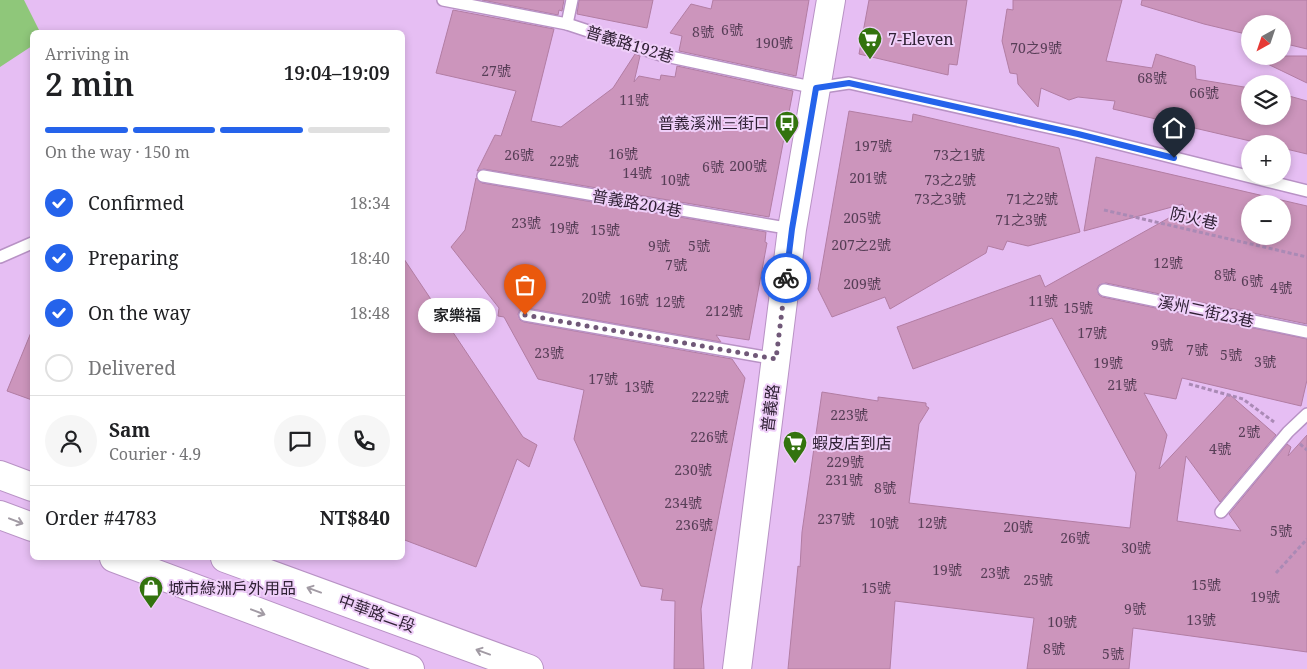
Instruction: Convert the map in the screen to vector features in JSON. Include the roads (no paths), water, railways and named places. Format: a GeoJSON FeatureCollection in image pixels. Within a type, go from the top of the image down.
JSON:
{"type":"FeatureCollection","features":[{"type":"Feature","properties":{"kind":"street","name":"普義路"},"geometry":{"type":"LineString","coordinates":[[737,669],[792,229],[831,0]]}},
{"type":"Feature","properties":{"kind":"street"},"geometry":{"type":"LineString","coordinates":[[0,475],[30,486]]}},
{"type":"Feature","properties":{"kind":"street"},"geometry":{"type":"LineString","coordinates":[[0,515],[30,526]]}},
{"type":"Feature","properties":{"kind":"street"},"geometry":{"type":"LineString","coordinates":[[119,560],[410,669]]}},
{"type":"Feature","properties":{"kind":"street","name":"中華路二段"},"geometry":{"type":"LineString","coordinates":[[230,560],[528,669]]}},
{"type":"Feature","properties":{"kind":"lane","name":"普義路192巷"},"geometry":{"type":"LineString","coordinates":[[443,0],[567,24],[661,55],[816,88]]}},
{"type":"Feature","properties":{"kind":"lane"},"geometry":{"type":"LineString","coordinates":[[567,24],[572,0]]}},
{"type":"Feature","properties":{"kind":"lane"},"geometry":{"type":"LineString","coordinates":[[816,88],[849,83],[1078,134],[1307,191]]}},
{"type":"Feature","properties":{"kind":"lane","name":"普義路204巷"},"geometry":{"type":"LineString","coordinates":[[482,176],[792,229]]}},
{"type":"Feature","properties":{"kind":"lane"},"geometry":{"type":"LineString","coordinates":[[0,257],[30,244]]}},
{"type":"Feature","properties":{"kind":"lane","name":"溪州二街23巷"},"geometry":{"type":"LineString","coordinates":[[1104,290],[1307,332]]}},
{"type":"Feature","properties":{"kind":"lane"},"geometry":{"type":"LineString","coordinates":[[525,315],[776,359]]}},
{"type":"Feature","properties":{"kind":"lane"},"geometry":{"type":"LineString","coordinates":[[1221,512],[1288,432],[1307,414]]}},
{"type":"Feature","properties":{"kind":"place","name":"7-Eleven"},"geometry":{"type":"Point","coordinates":[870,60]}},
{"type":"Feature","properties":{"kind":"place","name":"普義溪洲三街口"},"geometry":{"type":"Point","coordinates":[787,144]}},
{"type":"Feature","properties":{"kind":"place","name":"家樂福"},"geometry":{"type":"Point","coordinates":[525,315]}},
{"type":"Feature","properties":{"kind":"place","name":"蝦皮店到店"},"geometry":{"type":"Point","coordinates":[795,464]}},
{"type":"Feature","properties":{"kind":"place","name":"城市綠洲戶外用品"},"geometry":{"type":"Point","coordinates":[151,609]}}]}
